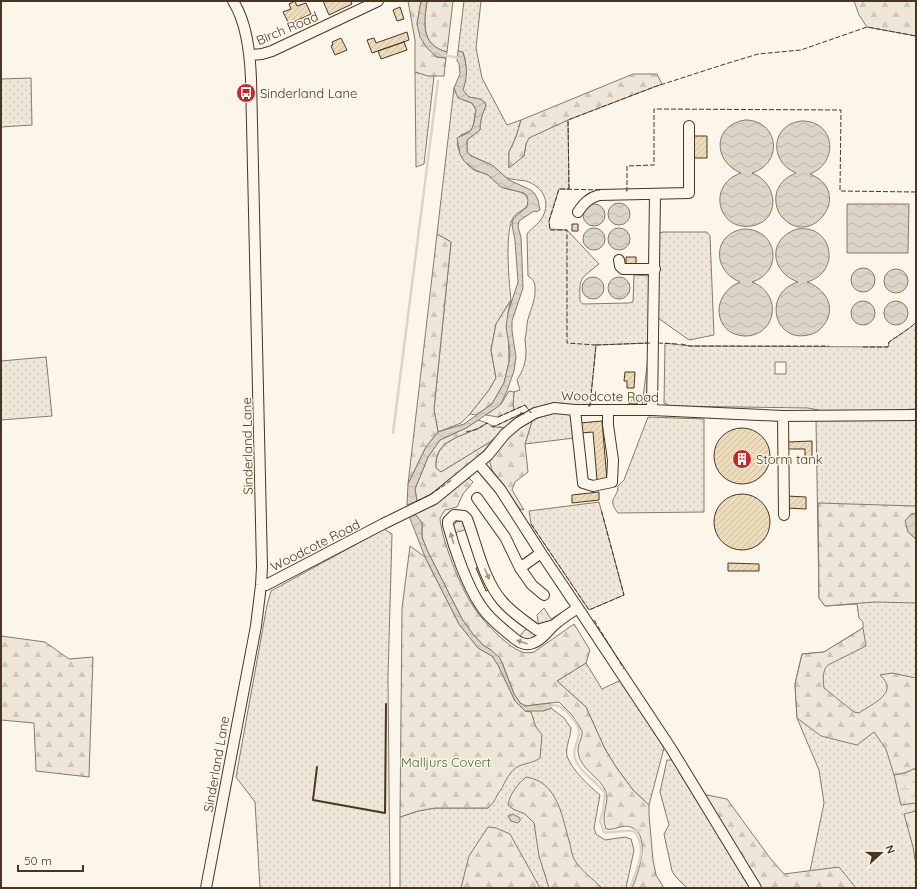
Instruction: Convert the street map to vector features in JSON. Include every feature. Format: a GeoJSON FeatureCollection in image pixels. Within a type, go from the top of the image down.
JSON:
{"type":"FeatureCollection","features":[{"type":"Feature","properties":{"kind":"street","name":"Sinderland Lane"},"geometry":{"type":"LineString","coordinates":[[206,888],[256,626],[262,567],[250,56],[242,22],[233,1]]}},
{"type":"Feature","properties":{"kind":"street","name":"Birch Road"},"geometry":{"type":"LineString","coordinates":[[250,56],[262,54],[272,50],[378,1]]}},
{"type":"Feature","properties":{"kind":"street"},"geometry":{"type":"LineString","coordinates":[[578,212],[591,198],[599,195],[689,194],[689,126]]}},
{"type":"Feature","properties":{"kind":"street"},"geometry":{"type":"LineString","coordinates":[[652,410],[655,195]]}},
{"type":"Feature","properties":{"kind":"street"},"geometry":{"type":"LineString","coordinates":[[619,260],[620,266],[623,269],[655,269]]}},
{"type":"Feature","properties":{"kind":"street","name":"Woodcote Road"},"geometry":{"type":"LineString","coordinates":[[261,585],[266,585],[383,524],[426,504],[442,494],[488,455],[505,434],[518,423],[535,413],[554,408],[575,410],[652,410],[783,416],[916,415]]}},
{"type":"Feature","properties":{"kind":"street"},"geometry":{"type":"LineString","coordinates":[[575,410],[583,483],[593,486],[612,482],[613,460],[608,425],[608,410]]}},
{"type":"Feature","properties":{"kind":"street"},"geometry":{"type":"LineString","coordinates":[[783,416],[784,515]]}},
{"type":"Feature","properties":{"kind":"street"},"geometry":{"type":"LineString","coordinates":[[478,462],[500,489],[672,750],[756,888]]}},
{"type":"Feature","properties":{"kind":"street"},"geometry":{"type":"LineString","coordinates":[[477,498],[505,537],[520,568],[532,585],[544,595]]}},
{"type":"Feature","properties":{"kind":"street"},"geometry":{"type":"LineString","coordinates":[[554,626],[537,630],[509,609],[492,587],[473,541],[467,519],[464,516],[458,515],[451,517],[448,521],[451,534],[472,589],[482,608],[496,624],[515,639],[521,643],[534,643],[541,639],[554,626],[578,608]]}},
{"type":"Feature","properties":{"kind":"street"},"geometry":{"type":"LineString","coordinates":[[520,568],[541,553]]}},
{"type":"Feature","properties":{"kind":"green space"},"geometry":{"type":"Polygon","coordinates":[[[408,1],[421,1],[417,24],[436,57],[446,58],[444,76],[428,76],[415,72],[415,40],[408,1]]]}},
{"type":"Feature","properties":{"kind":"green space"},"geometry":{"type":"Polygon","coordinates":[[[427,1],[453,1],[447,52],[438,49],[428,38],[425,25],[427,1]]]}},
{"type":"Feature","properties":{"kind":"green space"},"geometry":{"type":"Polygon","coordinates":[[[464,1],[481,1],[476,48],[482,78],[507,125],[521,120],[516,137],[509,152],[509,167],[524,156],[528,138],[568,120],[569,189],[559,189],[549,221],[550,229],[567,230],[599,264],[582,279],[580,287],[580,301],[583,304],[633,302],[634,275],[650,276],[651,339],[650,371],[646,402],[644,405],[638,408],[634,408],[634,406],[642,405],[650,343],[596,345],[590,406],[552,406],[545,407],[531,413],[525,405],[514,410],[514,392],[520,390],[517,380],[525,363],[525,339],[527,324],[535,293],[534,282],[528,276],[527,234],[538,223],[544,214],[546,203],[543,194],[536,186],[526,181],[505,177],[491,165],[467,152],[467,140],[480,130],[483,112],[486,106],[482,100],[469,97],[462,90],[466,76],[466,66],[463,52],[458,51],[464,1]]]}},
{"type":"Feature","properties":{"kind":"green space"},"geometry":{"type":"Polygon","coordinates":[[[854,1],[916,1],[916,36],[867,27],[859,15],[854,1]]]}},
{"type":"Feature","properties":{"kind":"green space"},"geometry":{"type":"Polygon","coordinates":[[[415,72],[434,76],[424,164],[416,167],[415,72]]]}},
{"type":"Feature","properties":{"kind":"green space"},"geometry":{"type":"Polygon","coordinates":[[[633,74],[657,74],[662,84],[568,120],[529,138],[526,144],[524,156],[509,168],[509,152],[516,137],[521,120],[633,74]]]}},
{"type":"Feature","properties":{"kind":"green space"},"geometry":{"type":"Polygon","coordinates":[[[31,78],[32,125],[1,127],[1,79],[31,78]]]}},
{"type":"Feature","properties":{"kind":"green space"},"geometry":{"type":"Polygon","coordinates":[[[454,88],[458,96],[463,100],[472,103],[476,110],[472,128],[470,131],[461,135],[457,144],[464,159],[472,169],[488,175],[502,187],[526,195],[529,203],[513,217],[510,227],[508,259],[511,300],[496,324],[491,350],[496,378],[489,390],[461,423],[438,432],[434,409],[451,242],[437,234],[454,88]]]}},
{"type":"Feature","properties":{"kind":"green space"},"geometry":{"type":"Polygon","coordinates":[[[707,232],[710,236],[714,335],[689,340],[658,318],[657,236],[659,233],[707,232]]]}},
{"type":"Feature","properties":{"kind":"green space"},"geometry":{"type":"Polygon","coordinates":[[[437,234],[451,242],[434,409],[438,432],[426,447],[408,484],[437,234]]]}},
{"type":"Feature","properties":{"kind":"green space"},"geometry":{"type":"Polygon","coordinates":[[[511,300],[508,313],[509,362],[504,383],[492,404],[476,415],[470,414],[489,390],[496,378],[491,350],[496,324],[511,300]]]}},
{"type":"Feature","properties":{"kind":"green space"},"geometry":{"type":"Polygon","coordinates":[[[916,322],[916,409],[833,412],[808,408],[670,406],[664,403],[665,343],[690,346],[888,347],[889,342],[916,322]],[[775,362],[775,374],[786,374],[786,362],[775,362]]]}},
{"type":"Feature","properties":{"kind":"green space"},"geometry":{"type":"Polygon","coordinates":[[[46,357],[52,416],[1,420],[1,361],[46,357]]]}},
{"type":"Feature","properties":{"kind":"green space"},"geometry":{"type":"Polygon","coordinates":[[[509,391],[514,392],[514,410],[498,417],[486,415],[501,404],[509,391]]]}},
{"type":"Feature","properties":{"kind":"green space"},"geometry":{"type":"Polygon","coordinates":[[[546,412],[567,412],[571,415],[574,438],[525,444],[533,418],[546,412]]]}},
{"type":"Feature","properties":{"kind":"green space"},"geometry":{"type":"Polygon","coordinates":[[[523,413],[525,416],[506,429],[501,427],[493,427],[523,413]]]}},
{"type":"Feature","properties":{"kind":"green space"},"geometry":{"type":"Polygon","coordinates":[[[648,417],[704,419],[704,512],[618,513],[615,508],[613,501],[618,490],[618,486],[624,480],[648,417]]]}},
{"type":"Feature","properties":{"kind":"green space"},"geometry":{"type":"Polygon","coordinates":[[[533,418],[525,444],[528,472],[515,482],[512,490],[524,510],[520,509],[492,470],[490,458],[512,431],[533,418]]]}},
{"type":"Feature","properties":{"kind":"green space"},"geometry":{"type":"Polygon","coordinates":[[[816,419],[916,420],[916,888],[816,888],[810,871],[824,803],[819,770],[797,718],[795,684],[802,654],[824,652],[863,628],[863,622],[859,618],[857,604],[825,606],[819,598],[816,419]]]}},
{"type":"Feature","properties":{"kind":"green space"},"geometry":{"type":"Polygon","coordinates":[[[478,420],[487,423],[453,439],[440,450],[436,468],[441,472],[490,442],[506,429],[465,469],[441,488],[427,497],[417,501],[415,489],[428,457],[440,440],[466,428],[478,420]]]}},
{"type":"Feature","properties":{"kind":"green space"},"geometry":{"type":"Polygon","coordinates":[[[487,423],[506,429],[490,442],[441,472],[436,469],[437,458],[440,450],[446,444],[453,439],[487,423]]]}},
{"type":"Feature","properties":{"kind":"green space"},"geometry":{"type":"Polygon","coordinates":[[[469,478],[473,482],[463,494],[457,507],[445,510],[440,518],[441,527],[452,563],[463,588],[473,606],[488,625],[509,645],[522,652],[534,652],[574,624],[590,650],[586,663],[557,681],[586,707],[605,749],[616,767],[633,790],[649,805],[653,860],[656,875],[664,888],[632,888],[642,855],[641,838],[637,831],[628,826],[606,829],[604,824],[604,814],[607,800],[606,792],[603,786],[582,764],[578,752],[582,731],[572,715],[559,702],[526,706],[520,703],[514,694],[502,662],[491,650],[483,645],[462,619],[427,550],[422,537],[422,523],[415,514],[435,505],[456,486],[469,478]]]}},
{"type":"Feature","properties":{"kind":"green space"},"geometry":{"type":"Polygon","coordinates":[[[599,502],[624,595],[589,610],[531,524],[529,511],[599,502]]]}},
{"type":"Feature","properties":{"kind":"green space"},"geometry":{"type":"Polygon","coordinates":[[[818,503],[916,506],[916,514],[911,514],[908,532],[915,538],[916,541],[916,603],[875,602],[825,606],[819,598],[818,503]]]}},
{"type":"Feature","properties":{"kind":"green space"},"geometry":{"type":"Polygon","coordinates":[[[457,521],[463,521],[467,529],[455,533],[453,526],[457,521]]]}},
{"type":"Feature","properties":{"kind":"green space"},"geometry":{"type":"Polygon","coordinates":[[[384,529],[392,534],[388,677],[390,888],[260,888],[255,802],[236,777],[267,605],[271,591],[384,529]]]}},
{"type":"Feature","properties":{"kind":"green space","name":"Malljurs Covert"},"geometry":{"type":"Polygon","coordinates":[[[410,546],[425,557],[459,624],[478,648],[492,656],[498,665],[515,701],[525,711],[531,712],[536,727],[542,735],[540,758],[519,766],[513,770],[493,803],[488,808],[435,808],[418,811],[400,817],[402,608],[410,546]]]}},
{"type":"Feature","properties":{"kind":"green space"},"geometry":{"type":"Polygon","coordinates":[[[544,608],[551,619],[561,613],[545,625],[539,627],[537,615],[544,608]]]}},
{"type":"Feature","properties":{"kind":"green space"},"geometry":{"type":"Polygon","coordinates":[[[528,626],[538,635],[528,641],[519,637],[528,626]]]}},
{"type":"Feature","properties":{"kind":"green space"},"geometry":{"type":"Polygon","coordinates":[[[863,628],[866,646],[826,667],[823,679],[824,688],[854,712],[859,713],[877,701],[886,692],[887,687],[885,681],[880,675],[892,673],[916,678],[916,768],[905,773],[894,775],[886,749],[874,732],[857,745],[821,736],[797,718],[795,684],[802,654],[824,652],[863,628]]]}},
{"type":"Feature","properties":{"kind":"green space"},"geometry":{"type":"Polygon","coordinates":[[[1,636],[45,642],[69,659],[93,657],[89,777],[36,771],[34,723],[1,720],[1,636]]]}},
{"type":"Feature","properties":{"kind":"green space"},"geometry":{"type":"Polygon","coordinates":[[[586,663],[602,689],[621,680],[664,748],[649,805],[633,790],[616,767],[605,749],[586,707],[557,681],[586,663]]]}},
{"type":"Feature","properties":{"kind":"green space"},"geometry":{"type":"Polygon","coordinates":[[[505,682],[543,711],[551,708],[564,718],[571,728],[567,749],[569,761],[581,777],[600,795],[594,828],[596,834],[605,840],[625,837],[631,839],[634,850],[626,888],[400,888],[400,817],[418,811],[435,808],[488,808],[484,720],[505,682]]]}},
{"type":"Feature","properties":{"kind":"green space"},"geometry":{"type":"Polygon","coordinates":[[[667,760],[672,760],[751,888],[687,888],[672,871],[664,834],[669,825],[660,792],[667,760]]]}},
{"type":"Feature","properties":{"kind":"green space"},"geometry":{"type":"Polygon","coordinates":[[[916,768],[916,803],[901,805],[894,775],[905,773],[916,768]]]}},
{"type":"Feature","properties":{"kind":"green space"},"geometry":{"type":"Polygon","coordinates":[[[526,777],[537,780],[546,786],[552,794],[561,813],[574,859],[602,888],[549,888],[539,856],[534,823],[525,814],[508,805],[515,789],[526,777]]]}},
{"type":"Feature","properties":{"kind":"green space"},"geometry":{"type":"Polygon","coordinates":[[[702,794],[727,799],[770,858],[784,874],[839,867],[856,888],[761,888],[702,794]]]}},
{"type":"Feature","properties":{"kind":"green space"},"geometry":{"type":"Polygon","coordinates":[[[916,811],[916,865],[913,847],[904,814],[916,811]]]}},
{"type":"Feature","properties":{"kind":"green space"},"geometry":{"type":"Polygon","coordinates":[[[488,827],[496,828],[510,834],[540,888],[461,888],[469,856],[488,827]]]}},
{"type":"Feature","properties":{"kind":"water"},"geometry":{"type":"Polygon","coordinates":[[[421,1],[427,1],[425,25],[428,38],[438,49],[447,52],[446,58],[437,57],[427,48],[420,37],[417,24],[421,1]]]}},
{"type":"Feature","properties":{"kind":"water"},"geometry":{"type":"Polygon","coordinates":[[[458,51],[463,52],[466,67],[466,80],[463,90],[469,97],[482,100],[486,106],[480,124],[480,130],[467,140],[467,152],[471,156],[492,165],[509,180],[531,190],[538,200],[540,210],[536,212],[534,211],[519,221],[518,227],[521,237],[523,288],[512,321],[516,357],[514,371],[501,404],[466,428],[440,440],[428,457],[415,489],[417,501],[407,505],[408,484],[426,447],[438,432],[464,424],[492,404],[504,383],[510,351],[506,327],[508,313],[518,282],[515,240],[512,225],[516,216],[527,207],[528,200],[524,193],[501,187],[488,175],[475,170],[464,161],[460,154],[457,138],[471,131],[476,110],[472,103],[458,98],[454,88],[460,74],[459,63],[457,61],[458,51]]]}},
{"type":"Feature","properties":{"kind":"water"},"geometry":{"type":"Polygon","coordinates":[[[745,120],[756,122],[765,127],[771,134],[773,143],[773,152],[769,160],[762,168],[752,173],[761,178],[768,185],[772,194],[773,202],[771,210],[767,218],[761,223],[751,226],[740,226],[731,222],[724,215],[720,206],[720,196],[723,187],[730,179],[741,173],[725,160],[721,152],[720,144],[722,136],[734,123],[745,120]]]}},
{"type":"Feature","properties":{"kind":"water"},"geometry":{"type":"Polygon","coordinates":[[[801,121],[812,122],[821,127],[827,134],[830,143],[826,161],[820,168],[810,174],[823,182],[829,193],[829,204],[824,214],[816,222],[806,227],[794,226],[783,218],[778,210],[776,201],[777,191],[781,184],[796,173],[787,168],[781,161],[777,144],[779,136],[783,129],[791,124],[801,121]]]}},
{"type":"Feature","properties":{"kind":"water"},"geometry":{"type":"Polygon","coordinates":[[[619,203],[627,206],[630,214],[627,222],[619,225],[611,222],[608,214],[611,206],[619,203]]]}},
{"type":"Feature","properties":{"kind":"water"},"geometry":{"type":"Polygon","coordinates":[[[594,204],[602,207],[605,215],[602,223],[594,226],[586,223],[583,215],[586,207],[594,204]]]}},
{"type":"Feature","properties":{"kind":"water"},"geometry":{"type":"Polygon","coordinates":[[[847,204],[909,204],[908,253],[847,253],[847,204]]]}},
{"type":"Feature","properties":{"kind":"water"},"geometry":{"type":"Polygon","coordinates":[[[594,228],[602,231],[605,239],[602,247],[594,250],[586,247],[583,239],[586,231],[594,228]]]}},
{"type":"Feature","properties":{"kind":"water"},"geometry":{"type":"Polygon","coordinates":[[[619,228],[627,231],[630,239],[627,247],[619,250],[611,247],[608,239],[611,231],[619,228]]]}},
{"type":"Feature","properties":{"kind":"water"},"geometry":{"type":"Polygon","coordinates":[[[744,229],[755,231],[764,236],[770,243],[773,252],[769,270],[762,277],[752,282],[762,288],[769,296],[772,305],[772,314],[769,323],[763,330],[755,334],[744,336],[734,334],[726,328],[721,321],[719,313],[720,304],[724,295],[730,288],[740,282],[724,269],[720,261],[721,244],[726,237],[734,232],[744,229]]]}},
{"type":"Feature","properties":{"kind":"water"},"geometry":{"type":"Polygon","coordinates":[[[797,229],[809,229],[819,234],[825,241],[829,250],[829,260],[825,269],[818,277],[807,282],[818,288],[826,297],[830,308],[829,314],[827,320],[821,328],[808,335],[796,335],[787,332],[780,325],[777,316],[776,306],[780,296],[787,288],[798,282],[782,271],[777,263],[777,248],[781,240],[787,234],[797,229]]]}},
{"type":"Feature","properties":{"kind":"water"},"geometry":{"type":"Polygon","coordinates":[[[863,268],[868,269],[874,275],[874,285],[868,291],[863,292],[858,291],[852,285],[851,280],[852,275],[858,269],[863,268]]]}},
{"type":"Feature","properties":{"kind":"water"},"geometry":{"type":"Polygon","coordinates":[[[896,269],[901,270],[907,276],[907,286],[901,292],[896,293],[891,292],[885,286],[884,281],[885,276],[891,270],[896,269]]]}},
{"type":"Feature","properties":{"kind":"water"},"geometry":{"type":"Polygon","coordinates":[[[593,277],[601,280],[604,288],[601,296],[593,299],[585,296],[582,288],[585,280],[593,277]]]}},
{"type":"Feature","properties":{"kind":"water"},"geometry":{"type":"Polygon","coordinates":[[[619,277],[627,280],[630,288],[627,296],[619,299],[611,296],[608,288],[611,280],[619,277]]]}},
{"type":"Feature","properties":{"kind":"water"},"geometry":{"type":"Polygon","coordinates":[[[863,301],[868,302],[874,308],[874,318],[868,324],[863,325],[858,324],[852,318],[851,313],[852,308],[858,302],[863,301]]]}},
{"type":"Feature","properties":{"kind":"water"},"geometry":{"type":"Polygon","coordinates":[[[896,301],[901,302],[907,308],[907,318],[901,324],[896,325],[891,324],[885,318],[884,313],[885,308],[891,302],[896,301]]]}},
{"type":"Feature","properties":{"kind":"water"},"geometry":{"type":"Polygon","coordinates":[[[415,514],[422,523],[422,537],[427,550],[462,619],[483,645],[500,658],[514,694],[520,703],[526,706],[550,703],[551,708],[543,711],[525,711],[515,701],[498,665],[492,656],[478,648],[459,624],[425,557],[409,516],[415,514]]]}},
{"type":"Feature","properties":{"kind":"water"},"geometry":{"type":"Polygon","coordinates":[[[911,514],[916,514],[916,541],[915,538],[908,532],[905,521],[911,514]]]}},
{"type":"Feature","properties":{"kind":"water"},"geometry":{"type":"Polygon","coordinates":[[[513,814],[520,818],[518,823],[511,821],[508,816],[513,814]]]}},
{"type":"Feature","properties":{"kind":"building"},"geometry":{"type":"Polygon","coordinates":[[[295,1],[297,6],[306,3],[311,14],[289,24],[283,12],[291,9],[289,4],[295,1]]]}},
{"type":"Feature","properties":{"kind":"building"},"geometry":{"type":"Polygon","coordinates":[[[323,1],[351,1],[352,4],[329,15],[323,1]]]}},
{"type":"Feature","properties":{"kind":"building"},"geometry":{"type":"Polygon","coordinates":[[[400,7],[404,19],[397,21],[393,10],[400,7]]]}},
{"type":"Feature","properties":{"kind":"building"},"geometry":{"type":"Polygon","coordinates":[[[407,32],[409,40],[372,53],[367,40],[374,38],[376,43],[407,32]]]}},
{"type":"Feature","properties":{"kind":"building"},"geometry":{"type":"Polygon","coordinates":[[[341,38],[347,50],[335,55],[331,46],[333,45],[332,42],[341,38]]]}},
{"type":"Feature","properties":{"kind":"building"},"geometry":{"type":"Polygon","coordinates":[[[404,42],[407,50],[381,59],[378,51],[404,42]]]}},
{"type":"Feature","properties":{"kind":"building"},"geometry":{"type":"Polygon","coordinates":[[[693,136],[707,136],[707,158],[693,158],[693,136]]]}},
{"type":"Feature","properties":{"kind":"building"},"geometry":{"type":"Polygon","coordinates":[[[572,224],[578,224],[578,231],[572,231],[572,224]]]}},
{"type":"Feature","properties":{"kind":"building"},"geometry":{"type":"Polygon","coordinates":[[[626,257],[636,257],[636,264],[626,264],[626,257]]]}},
{"type":"Feature","properties":{"kind":"building"},"geometry":{"type":"Polygon","coordinates":[[[625,372],[635,372],[634,388],[627,388],[627,381],[624,381],[625,372]]]}},
{"type":"Feature","properties":{"kind":"building"},"geometry":{"type":"Polygon","coordinates":[[[629,397],[638,397],[637,404],[629,404],[629,397]]]}},
{"type":"Feature","properties":{"kind":"building"},"geometry":{"type":"Polygon","coordinates":[[[602,421],[607,480],[597,480],[593,432],[581,433],[580,423],[602,421]]]}},
{"type":"Feature","properties":{"kind":"building","name":"Storm tank"},"geometry":{"type":"Polygon","coordinates":[[[742,428],[753,430],[762,436],[768,445],[770,456],[768,467],[762,476],[753,482],[742,484],[731,482],[722,476],[716,467],[714,456],[716,445],[722,436],[731,430],[742,428]]]}},
{"type":"Feature","properties":{"kind":"building"},"geometry":{"type":"Polygon","coordinates":[[[812,441],[812,457],[805,457],[805,449],[788,449],[788,442],[812,441]]]}},
{"type":"Feature","properties":{"kind":"building"},"geometry":{"type":"Polygon","coordinates":[[[599,492],[599,500],[572,503],[572,495],[599,492]]]}},
{"type":"Feature","properties":{"kind":"building","name":"Storm tank"},"geometry":{"type":"Polygon","coordinates":[[[742,494],[753,496],[762,502],[768,511],[770,522],[768,533],[762,542],[753,548],[742,550],[731,548],[722,542],[716,533],[714,522],[716,511],[722,502],[731,496],[742,494]]]}},
{"type":"Feature","properties":{"kind":"building"},"geometry":{"type":"Polygon","coordinates":[[[787,496],[806,497],[806,509],[787,508],[787,496]]]}},
{"type":"Feature","properties":{"kind":"building"},"geometry":{"type":"Polygon","coordinates":[[[728,563],[759,564],[759,571],[728,571],[728,563]]]}},
{"type":"Feature","properties":{"kind":"building"},"geometry":{"type":"Polygon","coordinates":[[[482,565],[492,588],[486,591],[476,568],[482,565]]]}},
{"type":"Feature","properties":{"kind":"waterway"},"geometry":{"type":"LineString","coordinates":[[443,55],[460,58]]}},
{"type":"Feature","properties":{"kind":"waterway"},"geometry":{"type":"LineString","coordinates":[[393,433],[438,81]]}},
{"type":"Feature","properties":{"kind":"waterway"},"geometry":{"type":"LineString","coordinates":[[549,707],[554,705],[562,708],[571,716],[579,730],[574,754],[576,761],[582,770],[605,793],[600,821],[604,832],[634,831],[638,838],[641,845],[640,859],[630,888]]}},
{"type":"Feature","properties":{"kind":"waterway"},"geometry":{"type":"LineString","coordinates":[[634,831],[641,830]]}},
{"type":"Feature","properties":{"kind":"fence"},"geometry":{"type":"LineString","coordinates":[[569,189],[568,120],[654,87],[722,65],[758,54],[801,50],[867,27],[916,36]]}},
{"type":"Feature","properties":{"kind":"fence"},"geometry":{"type":"LineString","coordinates":[[626,191],[627,166],[654,165],[654,109],[841,110],[840,191],[916,192]]}},
{"type":"Feature","properties":{"kind":"fence"},"geometry":{"type":"LineString","coordinates":[[588,406],[590,406],[596,345],[567,343],[567,230],[550,230],[549,221],[559,189],[602,190]]}},
{"type":"Feature","properties":{"kind":"fence"},"geometry":{"type":"LineString","coordinates":[[863,347],[888,347],[889,342],[916,322]]}},
{"type":"Feature","properties":{"kind":"fence"},"geometry":{"type":"LineString","coordinates":[[596,345],[650,343]]}},
{"type":"Feature","properties":{"kind":"fence"},"geometry":{"type":"LineString","coordinates":[[658,343],[677,344]]}},
{"type":"Feature","properties":{"kind":"fence"},"geometry":{"type":"LineString","coordinates":[[681,344],[690,346],[829,346]]}},
{"type":"Feature","properties":{"kind":"fence"},"geometry":{"type":"LineString","coordinates":[[498,417],[525,405],[531,413],[532,412]]}},
{"type":"Feature","properties":{"kind":"fence"},"geometry":{"type":"LineString","coordinates":[[520,413],[523,413],[525,416]]}},
{"type":"Feature","properties":{"kind":"fence"},"geometry":{"type":"LineString","coordinates":[[491,426],[493,427],[521,414]]}},
{"type":"Feature","properties":{"kind":"fence"},"geometry":{"type":"LineString","coordinates":[[466,432],[478,429],[487,423],[488,424]]}},
{"type":"Feature","properties":{"kind":"fence"},"geometry":{"type":"LineString","coordinates":[[417,501],[432,494],[453,479]]}},
{"type":"Feature","properties":{"kind":"fence"},"geometry":{"type":"LineString","coordinates":[[531,524],[589,610],[624,595],[601,509]]}},
{"type":"Feature","properties":{"kind":"fence"},"geometry":{"type":"LineString","coordinates":[[594,620],[624,669]]}},
{"type":"Feature","properties":{"kind":"wall"},"geometry":{"type":"LineString","coordinates":[[317,767],[313,800],[385,813],[386,704]]}},
{"type":"Feature","properties":{"kind":"place","name":"Sinderland Lane"},"geometry":{"type":"Point","coordinates":[246,93]}},
{"type":"Feature","properties":{"kind":"place","name":"Storm tank"},"geometry":{"type":"Point","coordinates":[742,459]}}]}
